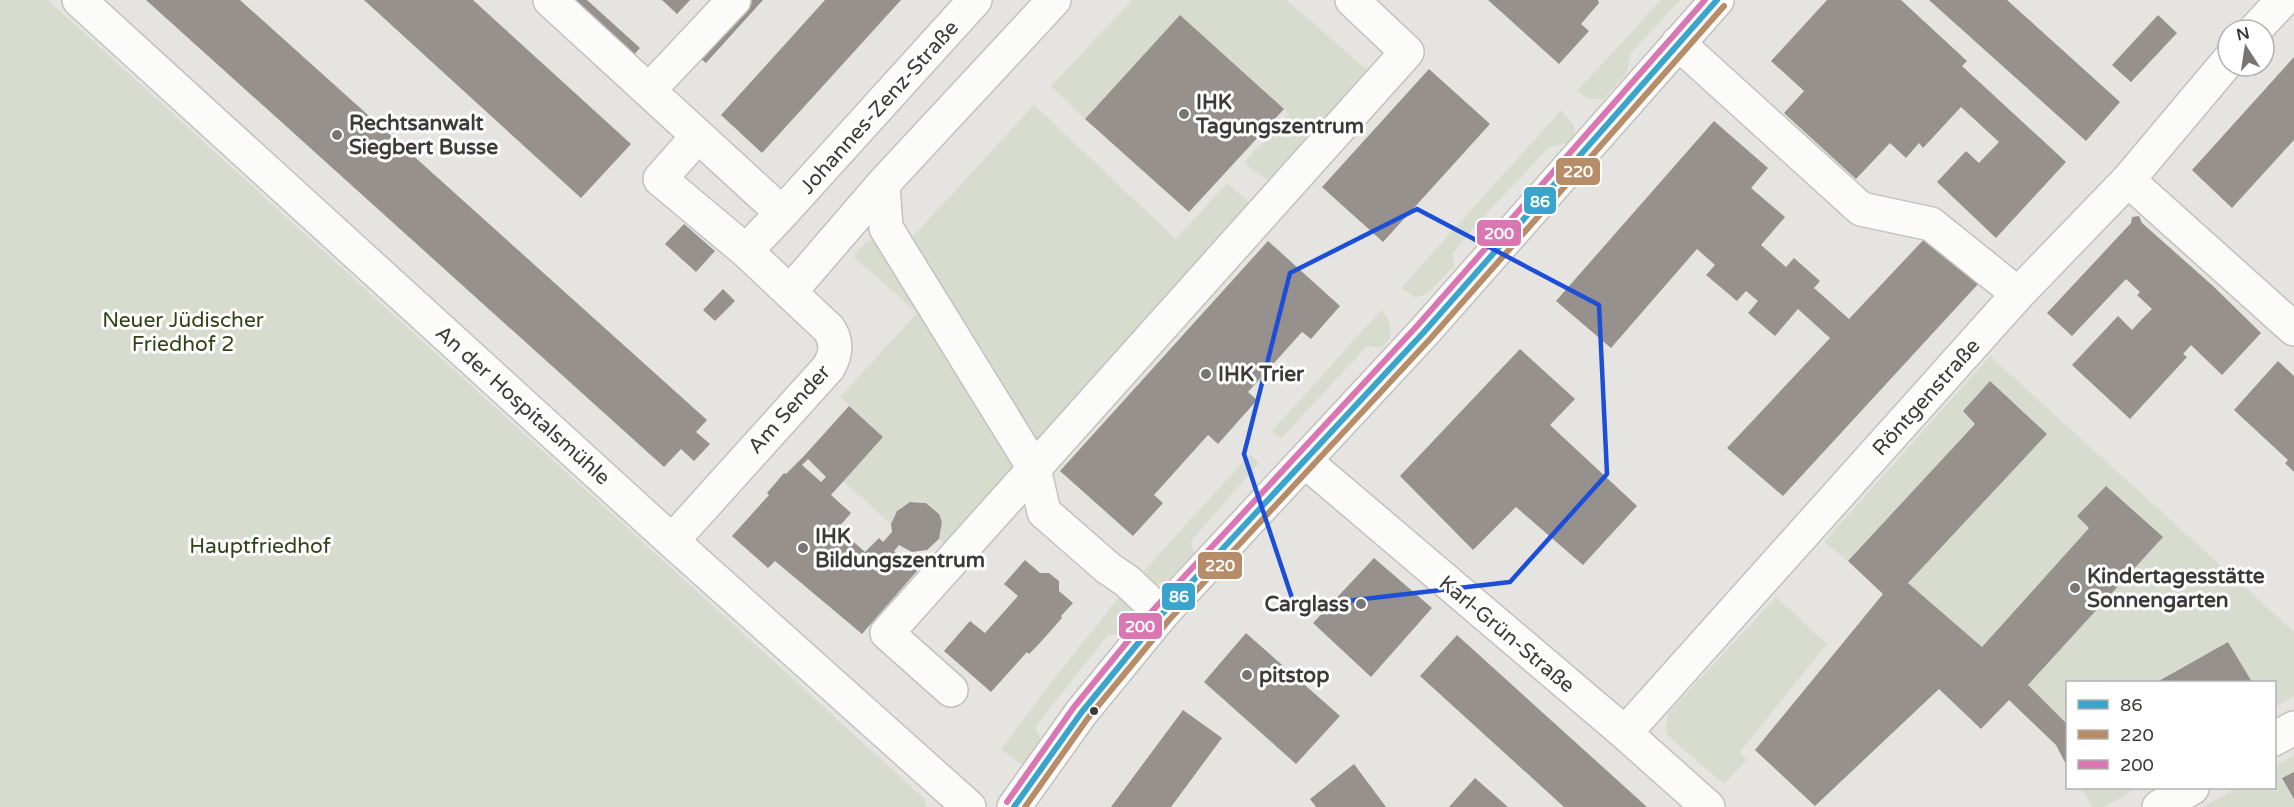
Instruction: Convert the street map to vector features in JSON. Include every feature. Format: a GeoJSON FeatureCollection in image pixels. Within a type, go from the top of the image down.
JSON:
{"type":"FeatureCollection","features":[{"type":"Feature","properties":{"kind":"street","name":"An der Hospitalsmühle"},"geometry":{"type":"LineString","coordinates":[[79,0],[672,541],[969,807]]}},
{"type":"Feature","properties":{"kind":"street"},"geometry":{"type":"LineString","coordinates":[[550,0],[782,213],[746,251]]}},
{"type":"Feature","properties":{"kind":"street"},"geometry":{"type":"LineString","coordinates":[[649,90],[734,0]]}},
{"type":"Feature","properties":{"kind":"street","name":"Johannes-Zenz-Straße"},"geometry":{"type":"LineString","coordinates":[[782,213],[975,0]]}},
{"type":"Feature","properties":{"kind":"street"},"geometry":{"type":"LineString","coordinates":[[790,292],[883,184],[1054,0]]}},
{"type":"Feature","properties":{"kind":"street"},"geometry":{"type":"LineString","coordinates":[[951,690],[887,633],[1407,52],[1352,0]]}},
{"type":"Feature","properties":{"kind":"street"},"geometry":{"type":"LineString","coordinates":[[1014,807],[1082,713],[1162,614],[1424,333],[1717,0]]}},
{"type":"Feature","properties":{"kind":"street"},"geometry":{"type":"LineString","coordinates":[[2266,18],[2283,0]]}},
{"type":"Feature","properties":{"kind":"street"},"geometry":{"type":"LineString","coordinates":[[1678,43],[1862,209],[1931,224],[2018,294]]}},
{"type":"Feature","properties":{"kind":"street","name":"Röntgenstraße"},"geometry":{"type":"LineString","coordinates":[[1624,733],[2018,294],[2128,180],[2216,75]]}},
{"type":"Feature","properties":{"kind":"street","name":"Am Sender"},"geometry":{"type":"LineString","coordinates":[[672,541],[828,368],[834,357],[835,337],[829,329],[746,251],[660,179],[698,136]]}},
{"type":"Feature","properties":{"kind":"street"},"geometry":{"type":"LineString","coordinates":[[2128,180],[2294,329]]}},
{"type":"Feature","properties":{"kind":"street"},"geometry":{"type":"LineString","coordinates":[[883,184],[886,228],[1034,468],[1044,512],[1108,568],[1127,581],[1162,614]]}},
{"type":"Feature","properties":{"kind":"street","name":"Karl-Grün-Straße"},"geometry":{"type":"LineString","coordinates":[[1305,461],[1707,806]]}},
{"type":"Feature","properties":{"kind":"street"},"geometry":{"type":"LineString","coordinates":[[2276,738],[2294,728]]}},
{"type":"Feature","properties":{"kind":"street"},"geometry":{"type":"LineString","coordinates":[[2159,807],[2190,789]]}},
{"type":"Feature","properties":{"kind":"highlighted area"},"geometry":{"type":"Polygon","coordinates":[[[1417,209],[1599,305],[1607,474],[1510,582],[1295,607],[1244,454],[1290,273],[1417,209]]]}},
{"type":"Feature","properties":{"kind":"green space","name":"Hauptfriedhof"},"geometry":{"type":"Polygon","coordinates":[[[0,0],[48,0],[924,798],[927,807],[0,807],[0,0]]]}},
{"type":"Feature","properties":{"kind":"green space"},"geometry":{"type":"Polygon","coordinates":[[[1132,0],[1287,0],[1367,70],[1268,181],[1244,163],[1289,114],[1180,15],[1085,119],[1051,86],[1132,0]]]}},
{"type":"Feature","properties":{"kind":"green space"},"geometry":{"type":"Polygon","coordinates":[[[1661,0],[1680,0],[1630,54],[1627,72],[1604,99],[1589,99],[1577,91],[1661,0]]]}},
{"type":"Feature","properties":{"kind":"green space"},"geometry":{"type":"Polygon","coordinates":[[[1034,105],[1176,239],[1227,183],[1249,202],[1033,445],[905,245],[1034,105]]]}},
{"type":"Feature","properties":{"kind":"green space"},"geometry":{"type":"Polygon","coordinates":[[[1561,110],[1574,126],[1574,136],[1568,143],[1548,148],[1489,211],[1453,253],[1454,266],[1426,295],[1415,297],[1401,288],[1561,110]]]}},
{"type":"Feature","properties":{"kind":"green space"},"geometry":{"type":"Polygon","coordinates":[[[874,240],[1019,465],[946,545],[939,539],[941,526],[938,515],[924,502],[914,501],[905,504],[896,512],[891,524],[843,481],[882,437],[840,397],[917,313],[853,256],[867,241],[874,240]]]}},
{"type":"Feature","properties":{"kind":"green space"},"geometry":{"type":"Polygon","coordinates":[[[1382,309],[1390,323],[1390,338],[1382,348],[1367,346],[1281,439],[1272,431],[1382,309]]]}},
{"type":"Feature","properties":{"kind":"green space"},"geometry":{"type":"Polygon","coordinates":[[[1990,356],[2294,632],[2294,696],[2276,706],[2276,681],[2251,681],[2228,642],[2159,681],[2066,681],[2066,723],[2028,685],[2162,537],[2106,486],[2077,516],[2089,528],[1982,647],[1908,583],[2047,434],[1990,381],[1963,411],[1975,424],[1848,561],[1824,542],[1990,356]]]}},
{"type":"Feature","properties":{"kind":"green space"},"geometry":{"type":"Polygon","coordinates":[[[1250,454],[1259,463],[1191,541],[1194,554],[1165,583],[1155,584],[1140,575],[1250,454]]]}},
{"type":"Feature","properties":{"kind":"green space"},"geometry":{"type":"Polygon","coordinates":[[[1120,596],[1132,610],[1131,624],[1124,635],[1108,635],[1035,727],[1042,741],[1022,765],[1001,749],[1120,596]]]}},
{"type":"Feature","properties":{"kind":"green space"},"geometry":{"type":"Polygon","coordinates":[[[1776,597],[1827,644],[1740,752],[1747,760],[1724,784],[1668,736],[1666,728],[1668,713],[1776,597]]]}},
{"type":"Feature","properties":{"kind":"green space"},"geometry":{"type":"Polygon","coordinates":[[[2294,755],[2294,807],[2203,807],[2235,789],[2276,789],[2276,765],[2294,755]]]}},
{"type":"Feature","properties":{"kind":"green space"},"geometry":{"type":"Polygon","coordinates":[[[2082,789],[2135,789],[2104,807],[2092,807],[2082,789]]]}},
{"type":"Feature","properties":{"kind":"building"},"geometry":{"type":"Polygon","coordinates":[[[146,0],[240,0],[707,420],[696,432],[710,444],[694,461],[681,449],[664,467],[146,0]]]}},
{"type":"Feature","properties":{"kind":"building"},"geometry":{"type":"Polygon","coordinates":[[[364,0],[473,0],[631,144],[581,198],[364,0]]]}},
{"type":"Feature","properties":{"kind":"building"},"geometry":{"type":"Polygon","coordinates":[[[567,0],[587,0],[640,48],[631,58],[567,0]]]}},
{"type":"Feature","properties":{"kind":"building"},"geometry":{"type":"Polygon","coordinates":[[[662,0],[690,0],[677,14],[662,0]]]}},
{"type":"Feature","properties":{"kind":"building"},"geometry":{"type":"Polygon","coordinates":[[[747,0],[763,0],[706,63],[697,56],[747,0]]]}},
{"type":"Feature","properties":{"kind":"building"},"geometry":{"type":"Polygon","coordinates":[[[825,0],[901,0],[762,153],[721,115],[825,0]]]}},
{"type":"Feature","properties":{"kind":"building"},"geometry":{"type":"Polygon","coordinates":[[[1488,0],[1598,0],[1599,3],[1581,24],[1589,31],[1559,64],[1488,0]]]}},
{"type":"Feature","properties":{"kind":"building"},"geometry":{"type":"Polygon","coordinates":[[[1827,0],[1901,0],[1967,61],[1962,66],[2066,162],[1996,238],[1937,182],[1966,151],[1979,163],[1999,142],[1961,107],[1923,148],[1919,143],[1906,158],[1890,143],[1856,179],[1784,113],[1804,91],[1771,61],[1827,0]]]}},
{"type":"Feature","properties":{"kind":"building"},"geometry":{"type":"Polygon","coordinates":[[[1929,0],[2007,0],[2120,102],[2086,141],[1929,0]]]}},
{"type":"Feature","properties":{"kind":"building","name":"IHK Tagungszentrum"},"geometry":{"type":"Polygon","coordinates":[[[1180,15],[1284,109],[1189,212],[1085,119],[1180,15]]]}},
{"type":"Feature","properties":{"kind":"building"},"geometry":{"type":"Polygon","coordinates":[[[2158,15],[2177,33],[2131,82],[2112,65],[2158,15]]]}},
{"type":"Feature","properties":{"kind":"building"},"geometry":{"type":"Polygon","coordinates":[[[2294,57],[2294,140],[2232,208],[2192,170],[2294,57]]]}},
{"type":"Feature","properties":{"kind":"building"},"geometry":{"type":"Polygon","coordinates":[[[1429,69],[1490,124],[1383,242],[1322,187],[1429,69]]]}},
{"type":"Feature","properties":{"kind":"building"},"geometry":{"type":"Polygon","coordinates":[[[1714,121],[1768,168],[1751,188],[1785,217],[1761,245],[1786,267],[1794,258],[1820,281],[1814,288],[1849,319],[1928,235],[1979,283],[1783,496],[1727,448],[1830,338],[1798,309],[1775,336],[1748,313],[1758,301],[1746,291],[1737,301],[1706,275],[1715,265],[1697,249],[1611,348],[1556,301],[1714,121]]]}},
{"type":"Feature","properties":{"kind":"building"},"geometry":{"type":"Polygon","coordinates":[[[2139,216],[2142,223],[2213,286],[2261,333],[2222,375],[2191,345],[2183,354],[2187,357],[2130,419],[2072,365],[2118,316],[2132,330],[2152,309],[2137,295],[2140,292],[2126,279],[2072,336],[2047,313],[2131,223],[2132,217],[2139,216]]]}},
{"type":"Feature","properties":{"kind":"building"},"geometry":{"type":"Polygon","coordinates":[[[684,224],[715,251],[696,272],[665,244],[684,224]]]}},
{"type":"Feature","properties":{"kind":"building","name":"IHK Trier"},"geometry":{"type":"Polygon","coordinates":[[[1268,241],[1340,306],[1311,339],[1302,332],[1248,392],[1257,400],[1218,444],[1208,435],[1154,495],[1163,503],[1133,536],[1060,471],[1268,241]]]}},
{"type":"Feature","properties":{"kind":"building"},"geometry":{"type":"Polygon","coordinates":[[[723,289],[735,301],[715,321],[703,310],[723,289]]]}},
{"type":"Feature","properties":{"kind":"building"},"geometry":{"type":"Polygon","coordinates":[[[1520,349],[1575,399],[1550,425],[1637,506],[1583,565],[1516,507],[1473,550],[1400,476],[1520,349]]]}},
{"type":"Feature","properties":{"kind":"building"},"geometry":{"type":"Polygon","coordinates":[[[2278,361],[2294,376],[2294,472],[2285,463],[2288,460],[2234,410],[2278,361]]]}},
{"type":"Feature","properties":{"kind":"building","name":"Kindertagesstätte Sonnengarten"},"geometry":{"type":"Polygon","coordinates":[[[1990,381],[2047,434],[1908,583],[1982,647],[2089,528],[2077,516],[2106,486],[2163,537],[2028,685],[2066,723],[2066,764],[2056,745],[2009,700],[1981,729],[1939,689],[1815,806],[1755,750],[1883,594],[1848,561],[1975,424],[1963,411],[1990,381]]]}},
{"type":"Feature","properties":{"kind":"building","name":"IHK Bildungszentrum"},"geometry":{"type":"Polygon","coordinates":[[[849,406],[883,437],[831,495],[851,513],[838,528],[865,552],[879,538],[883,542],[892,532],[891,524],[897,511],[910,502],[926,503],[939,514],[942,522],[939,539],[927,550],[912,552],[899,545],[894,551],[917,571],[862,634],[775,561],[768,568],[732,536],[769,495],[767,493],[784,473],[786,474],[849,406]],[[808,459],[802,465],[821,482],[826,477],[808,459]]]}},
{"type":"Feature","properties":{"kind":"building"},"geometry":{"type":"Polygon","coordinates":[[[1374,558],[1432,608],[1371,677],[1313,623],[1374,558]]]}},
{"type":"Feature","properties":{"kind":"building"},"geometry":{"type":"Polygon","coordinates":[[[1025,560],[1040,573],[1049,573],[1059,581],[1059,591],[1073,603],[1038,645],[1029,654],[1027,652],[991,692],[944,651],[970,621],[985,633],[1018,596],[1004,584],[1025,560]]]}},
{"type":"Feature","properties":{"kind":"building"},"geometry":{"type":"Polygon","coordinates":[[[1246,633],[1340,716],[1296,764],[1204,682],[1246,633]]]}},
{"type":"Feature","properties":{"kind":"building"},"geometry":{"type":"Polygon","coordinates":[[[1457,635],[1647,807],[1564,807],[1420,676],[1457,635]]]}},
{"type":"Feature","properties":{"kind":"building","name":"Kindertagesstätte Sonnengarten"},"geometry":{"type":"Polygon","coordinates":[[[2228,642],[2251,681],[2159,681],[2228,642]]]}},
{"type":"Feature","properties":{"kind":"building"},"geometry":{"type":"Polygon","coordinates":[[[1183,710],[1222,738],[1171,807],[1111,807],[1183,710]]]}},
{"type":"Feature","properties":{"kind":"building"},"geometry":{"type":"Polygon","coordinates":[[[1354,764],[1386,807],[1316,807],[1310,799],[1354,764]]]}},
{"type":"Feature","properties":{"kind":"building"},"geometry":{"type":"Polygon","coordinates":[[[2294,772],[2294,799],[2282,778],[2294,772]]]}},
{"type":"Feature","properties":{"kind":"building"},"geometry":{"type":"Polygon","coordinates":[[[1475,778],[1508,807],[1449,807],[1475,778]]]}},
{"type":"Feature","properties":{"kind":"transit line","name":"200"},"geometry":{"type":"LineString","coordinates":[[1007,802],[1074,707],[1155,608],[1417,326],[1705,0]]}},
{"type":"Feature","properties":{"kind":"transit line","name":"86"},"geometry":{"type":"LineString","coordinates":[[1014,807],[1081,713],[1162,614],[1424,332],[1717,0]]}},
{"type":"Feature","properties":{"kind":"transit line","name":"220"},"geometry":{"type":"LineString","coordinates":[[1025,807],[1088,718],[1169,620],[1431,338],[1724,6]]}},
{"type":"Feature","properties":{"kind":"place","name":"IHK Tagungszentrum"},"geometry":{"type":"Point","coordinates":[1184,114]}},
{"type":"Feature","properties":{"kind":"place","name":"Rechtsanwalt Siegbert Busse"},"geometry":{"type":"Point","coordinates":[337,135]}},
{"type":"Feature","properties":{"kind":"place","name":"IHK Trier"},"geometry":{"type":"Point","coordinates":[1206,374]}},
{"type":"Feature","properties":{"kind":"place","name":"IHK Bildungszentrum"},"geometry":{"type":"Point","coordinates":[803,548]}},
{"type":"Feature","properties":{"kind":"place","name":"Kindertagesstätte Sonnengarten"},"geometry":{"type":"Point","coordinates":[2075,588]}},
{"type":"Feature","properties":{"kind":"place","name":"Carglass"},"geometry":{"type":"Point","coordinates":[1361,604]}},
{"type":"Feature","properties":{"kind":"place","name":"pitstop"},"geometry":{"type":"Point","coordinates":[1247,675]}},
{"type":"Feature","properties":{"kind":"park label","name":"Neuer Jüdischer Friedhof 2"},"geometry":{"type":"Point","coordinates":[183,332]}}]}
